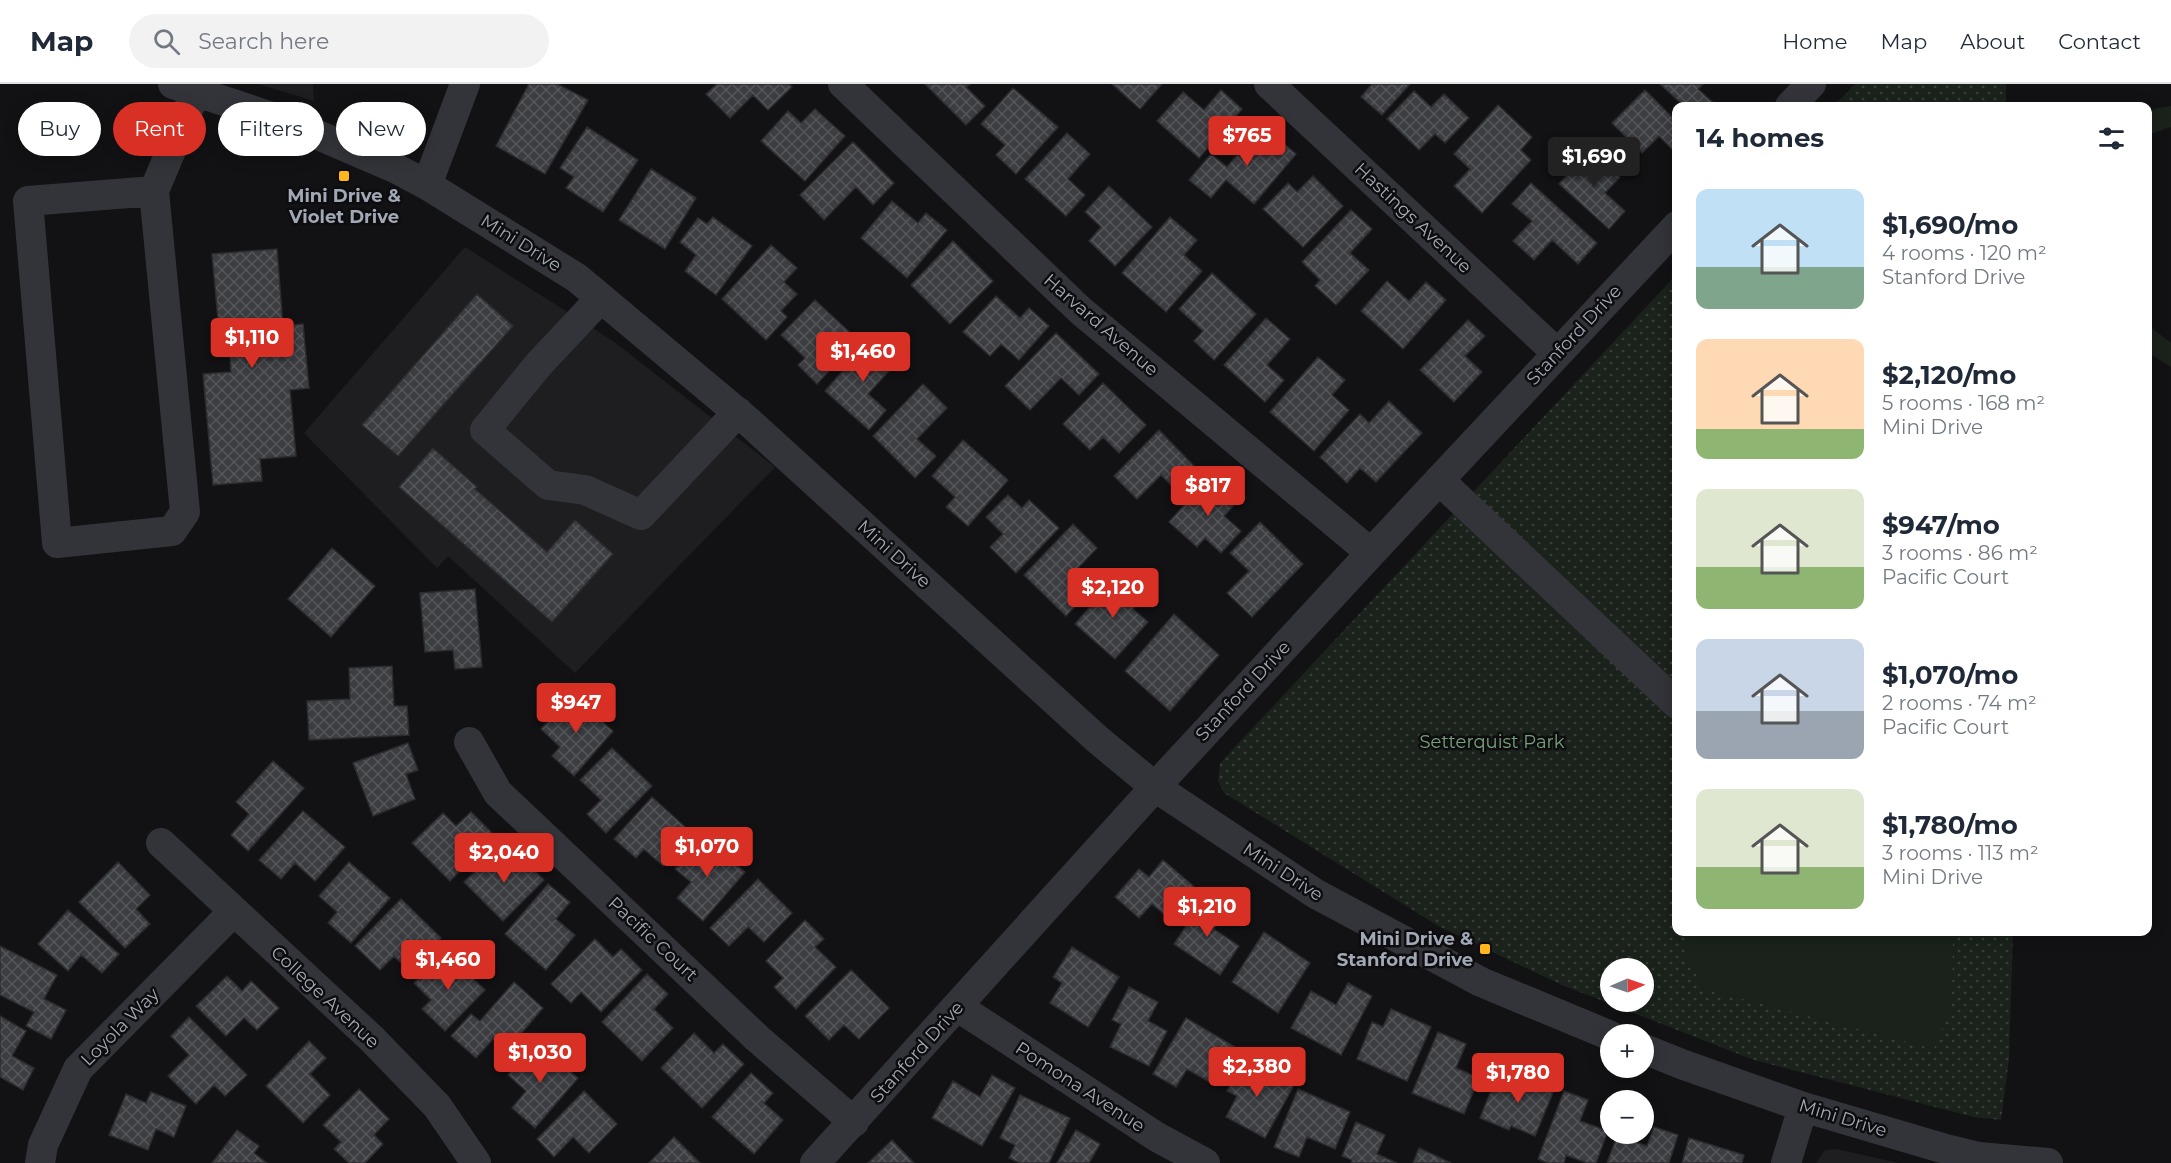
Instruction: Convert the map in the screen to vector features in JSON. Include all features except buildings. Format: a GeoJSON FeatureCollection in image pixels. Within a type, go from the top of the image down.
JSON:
{"type":"FeatureCollection","features":[{"type":"Feature","properties":{"kind":"street"},"geometry":{"type":"LineString","coordinates":[[427,185],[465,84]]}},
{"type":"Feature","properties":{"kind":"street","name":"Harvard Avenue"},"geometry":{"type":"LineString","coordinates":[[843,84],[1081,311],[1371,553]]}},
{"type":"Feature","properties":{"kind":"street","name":"Hastings Avenue"},"geometry":{"type":"LineString","coordinates":[[1269,84],[1557,353]]}},
{"type":"Feature","properties":{"kind":"street"},"geometry":{"type":"LineString","coordinates":[[1794,102],[1811,84]]}},
{"type":"Feature","properties":{"kind":"street"},"geometry":{"type":"LineString","coordinates":[[154,190],[28,201],[57,543],[172,531],[185,512],[154,190],[188,86]]}},
{"type":"Feature","properties":{"kind":"street","name":"Mini Drive"},"geometry":{"type":"LineString","coordinates":[[188,86],[342,144],[427,185],[577,278],[738,412],[1097,739],[1155,787],[1316,894],[1481,982],[1600,1031]]}},
{"type":"Feature","properties":{"kind":"street","name":"Stanford Drive"},"geometry":{"type":"LineString","coordinates":[[815,1163],[1155,787],[1672,231]]}},
{"type":"Feature","properties":{"kind":"street"},"geometry":{"type":"LineString","coordinates":[[601,298],[539,364],[485,430],[548,485],[585,490],[642,516],[738,412]]}},
{"type":"Feature","properties":{"kind":"street"},"geometry":{"type":"LineString","coordinates":[[1439,480],[1672,699]]}},
{"type":"Feature","properties":{"kind":"street","name":"Pacific Court"},"geometry":{"type":"LineString","coordinates":[[469,742],[498,793],[757,1038],[854,1122]]}},
{"type":"Feature","properties":{"kind":"street","name":"College Avenue"},"geometry":{"type":"LineString","coordinates":[[161,843],[372,1039],[437,1107],[476,1163]]}},
{"type":"Feature","properties":{"kind":"street","name":"Loyola Way"},"geometry":{"type":"LineString","coordinates":[[40,1163],[43,1145],[78,1069],[233,912]]}},
{"type":"Feature","properties":{"kind":"street","name":"Pomona Avenue"},"geometry":{"type":"LineString","coordinates":[[958,1007],[1157,1137],[1205,1163]]}},
{"type":"Feature","properties":{"kind":"street","name":"Mini Drive"},"geometry":{"type":"LineString","coordinates":[[1654,1053],[1803,1107],[1942,1148],[1979,1157],[2048,1163]]}},
{"type":"Feature","properties":{"kind":"street"},"geometry":{"type":"LineString","coordinates":[[1786,1163],[1803,1107]]}},
{"type":"Feature","properties":{"kind":"shaded area"},"geometry":{"type":"Polygon","coordinates":[[[258,84],[313,84],[314,101],[258,84]]]}},
{"type":"Feature","properties":{"kind":"shaded area"},"geometry":{"type":"Polygon","coordinates":[[[465,247],[613,341],[775,467],[575,673],[448,556],[437,568],[304,433],[465,247]]]}},
{"type":"Feature","properties":{"kind":"shaded area"},"geometry":{"type":"Polygon","coordinates":[[[1837,1149],[1898,1163],[1816,1163],[1825,1150],[1837,1149]]]}},
{"type":"Feature","properties":{"kind":"green space"},"geometry":{"type":"Polygon","coordinates":[[[1855,84],[2006,84],[2006,102],[1838,102],[1855,84]]]}},
{"type":"Feature","properties":{"kind":"green space"},"geometry":{"type":"Polygon","coordinates":[[[2171,106],[2171,127],[2152,134],[2152,110],[2171,106]]]}},
{"type":"Feature","properties":{"kind":"green space","name":"Setterquist Park"},"geometry":{"type":"Polygon","coordinates":[[[1672,279],[1672,936],[2013,936],[2009,1059],[2001,1120],[1974,1117],[1754,1060],[1631,1012],[1654,1012],[1654,958],[1600,958],[1600,1000],[1562,985],[1440,927],[1224,793],[1218,781],[1220,763],[1672,279]]]}},
{"type":"Feature","properties":{"kind":"green space"},"geometry":{"type":"Polygon","coordinates":[[[2152,328],[2171,343],[2171,367],[2152,355],[2152,328]]]}},
{"type":"Feature","properties":{"kind":"green space"},"geometry":{"type":"Polygon","coordinates":[[[1691,936],[1953,936],[1952,1002],[1934,1049],[1704,989],[1684,953],[1691,936]]]}},
{"type":"Feature","properties":{"kind":"place","name":"Mini Drive & Violet Drive"},"geometry":{"type":"Point","coordinates":[344,176]}},
{"type":"Feature","properties":{"kind":"place","name":"Mini Drive & Stanford Drive"},"geometry":{"type":"Point","coordinates":[1485,949]}}]}
